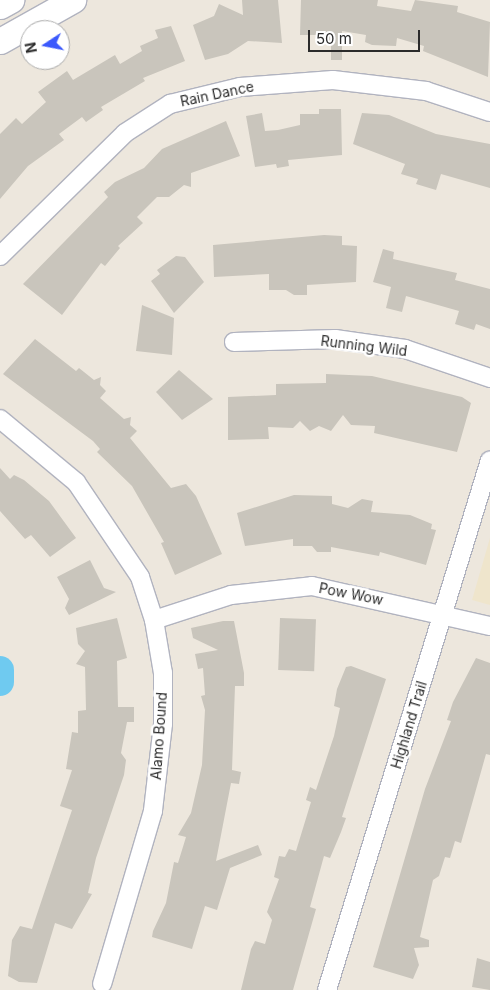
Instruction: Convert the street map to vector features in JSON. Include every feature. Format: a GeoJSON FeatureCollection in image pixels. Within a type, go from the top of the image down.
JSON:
{"type":"FeatureCollection","features":[{"type":"Feature","properties":{"kind":"main road"},"geometry":{"type":"LineString","coordinates":[[0,6],[11,0]]}},
{"type":"Feature","properties":{"kind":"main road"},"geometry":{"type":"LineString","coordinates":[[0,42],[73,0]]}},
{"type":"Feature","properties":{"kind":"street","name":"Rain Dance"},"geometry":{"type":"LineString","coordinates":[[0,256],[125,133],[170,104],[240,86],[333,80],[426,91],[490,112]]}},
{"type":"Feature","properties":{"kind":"street","name":"Running Wild"},"geometry":{"type":"LineString","coordinates":[[234,342],[335,339],[396,348],[490,378]]}},
{"type":"Feature","properties":{"kind":"street","name":"Alamo Bound"},"geometry":{"type":"LineString","coordinates":[[0,418],[76,482],[140,577],[154,620],[162,673],[163,724],[153,811],[102,984]]}},
{"type":"Feature","properties":{"kind":"street","name":"Highland Trail"},"geometry":{"type":"LineString","coordinates":[[327,990],[490,460]]}},
{"type":"Feature","properties":{"kind":"street","name":"Pow Wow"},"geometry":{"type":"LineString","coordinates":[[154,620],[231,595],[312,586],[444,613],[490,626]]}},
{"type":"Feature","properties":{"kind":"shaded area"},"geometry":{"type":"Polygon","coordinates":[[[490,538],[490,605],[472,600],[490,538]]]}},
{"type":"Feature","properties":{"kind":"building"},"geometry":{"type":"Polygon","coordinates":[[[242,0],[278,0],[282,43],[248,41],[228,54],[205,60],[193,25],[214,16],[219,4],[243,15],[242,0]]]}},
{"type":"Feature","properties":{"kind":"building"},"geometry":{"type":"Polygon","coordinates":[[[301,0],[378,0],[377,6],[411,11],[415,0],[458,6],[457,12],[490,22],[488,77],[423,51],[424,46],[397,38],[396,46],[372,45],[365,42],[366,35],[342,31],[342,60],[331,60],[331,42],[320,40],[318,35],[300,35],[301,0]]]}},
{"type":"Feature","properties":{"kind":"building"},"geometry":{"type":"Polygon","coordinates":[[[171,26],[185,61],[143,78],[145,81],[101,107],[103,110],[86,122],[82,117],[59,134],[64,140],[28,166],[0,199],[0,134],[16,118],[22,124],[46,102],[38,92],[67,71],[73,80],[115,55],[120,64],[142,51],[140,46],[158,38],[155,30],[171,26]]]}},
{"type":"Feature","properties":{"kind":"building"},"geometry":{"type":"Polygon","coordinates":[[[319,109],[341,109],[342,155],[288,160],[289,166],[277,168],[276,164],[255,167],[246,116],[262,113],[265,131],[278,130],[300,125],[300,114],[319,114],[319,109]]]}},
{"type":"Feature","properties":{"kind":"building"},"geometry":{"type":"Polygon","coordinates":[[[362,113],[389,115],[436,134],[490,144],[490,188],[441,174],[436,190],[416,184],[418,179],[401,174],[405,164],[353,144],[362,113]]]}},
{"type":"Feature","properties":{"kind":"building"},"geometry":{"type":"Polygon","coordinates":[[[226,121],[240,156],[191,173],[191,187],[184,185],[169,197],[157,197],[137,217],[143,223],[118,246],[120,248],[105,266],[101,263],[62,315],[23,284],[108,197],[104,192],[115,182],[144,168],[162,149],[226,121]]]}},
{"type":"Feature","properties":{"kind":"building"},"geometry":{"type":"Polygon","coordinates":[[[324,235],[342,236],[342,245],[357,246],[356,282],[307,285],[307,295],[294,295],[286,290],[269,290],[269,274],[214,277],[213,245],[324,235]]]}},
{"type":"Feature","properties":{"kind":"building"},"geometry":{"type":"Polygon","coordinates":[[[383,249],[394,252],[393,259],[457,273],[455,280],[490,289],[490,329],[476,324],[474,330],[455,324],[459,311],[406,296],[402,312],[386,308],[391,287],[373,282],[383,249]]]}},
{"type":"Feature","properties":{"kind":"building"},"geometry":{"type":"Polygon","coordinates":[[[176,256],[185,257],[204,282],[174,313],[151,281],[160,274],[157,270],[176,256]]]}},
{"type":"Feature","properties":{"kind":"building"},"geometry":{"type":"Polygon","coordinates":[[[142,305],[174,318],[172,355],[136,351],[142,305]]]}},
{"type":"Feature","properties":{"kind":"building"},"geometry":{"type":"Polygon","coordinates":[[[35,339],[76,371],[79,368],[94,380],[101,377],[100,385],[106,391],[100,398],[124,419],[131,417],[130,425],[137,431],[130,438],[171,488],[186,484],[196,496],[222,554],[175,575],[161,543],[164,542],[132,486],[97,452],[100,449],[93,441],[3,374],[35,339]]]}},
{"type":"Feature","properties":{"kind":"building"},"geometry":{"type":"Polygon","coordinates":[[[179,370],[213,399],[182,420],[156,392],[179,370]]]}},
{"type":"Feature","properties":{"kind":"building"},"geometry":{"type":"Polygon","coordinates":[[[326,374],[372,376],[462,397],[471,403],[457,452],[374,433],[375,426],[351,425],[343,415],[331,431],[319,426],[310,431],[300,421],[293,428],[268,427],[269,439],[228,440],[228,397],[276,395],[276,384],[326,383],[326,374]]]}},
{"type":"Feature","properties":{"kind":"building"},"geometry":{"type":"Polygon","coordinates":[[[0,468],[10,479],[14,475],[24,480],[49,501],[76,538],[50,557],[31,535],[25,539],[0,511],[0,468]]]}},
{"type":"Feature","properties":{"kind":"building"},"geometry":{"type":"Polygon","coordinates":[[[294,495],[332,496],[332,504],[348,508],[362,499],[373,501],[371,512],[410,515],[432,524],[431,529],[436,530],[426,565],[380,552],[379,556],[331,547],[331,552],[317,552],[312,546],[293,546],[293,539],[245,546],[237,513],[294,495]]]}},
{"type":"Feature","properties":{"kind":"building"},"geometry":{"type":"Polygon","coordinates":[[[90,560],[104,588],[116,592],[69,615],[65,608],[69,599],[57,577],[90,560]]]}},
{"type":"Feature","properties":{"kind":"building"},"geometry":{"type":"Polygon","coordinates":[[[117,618],[127,658],[117,661],[118,707],[134,707],[134,722],[127,722],[121,753],[126,760],[124,775],[96,858],[88,893],[92,894],[72,929],[55,923],[37,983],[19,982],[8,976],[12,940],[20,926],[32,929],[72,810],[60,806],[72,770],[66,769],[72,732],[78,733],[78,711],[86,710],[85,667],[76,664],[85,651],[78,644],[76,628],[117,618]]]}},
{"type":"Feature","properties":{"kind":"building"},"geometry":{"type":"Polygon","coordinates":[[[280,618],[316,619],[314,671],[278,670],[280,618]]]}},
{"type":"Feature","properties":{"kind":"building"},"geometry":{"type":"Polygon","coordinates":[[[223,621],[234,621],[244,673],[244,686],[235,686],[232,770],[241,772],[239,784],[231,783],[216,861],[258,845],[262,855],[230,868],[217,910],[205,906],[192,949],[152,937],[166,903],[174,862],[178,863],[186,837],[178,835],[191,813],[202,765],[205,710],[201,696],[205,695],[203,668],[198,669],[195,654],[218,650],[193,638],[191,628],[223,621]]]}},
{"type":"Feature","properties":{"kind":"building"},"geometry":{"type":"Polygon","coordinates":[[[476,658],[490,663],[490,755],[486,754],[461,843],[455,841],[450,858],[445,857],[439,876],[433,880],[420,937],[429,940],[429,947],[414,948],[419,965],[413,979],[373,967],[425,789],[451,721],[447,720],[453,702],[476,658]]]}},
{"type":"Feature","properties":{"kind":"building"},"geometry":{"type":"Polygon","coordinates":[[[351,666],[386,679],[342,817],[346,818],[330,858],[324,856],[310,907],[316,909],[293,990],[241,990],[251,949],[255,941],[265,944],[272,920],[267,912],[279,879],[274,877],[279,856],[285,857],[289,849],[296,851],[311,802],[306,800],[310,787],[316,790],[334,736],[340,708],[334,706],[337,689],[346,667],[351,666]]]}},
{"type":"Feature","properties":{"kind":"building"},"geometry":{"type":"Polygon","coordinates":[[[477,958],[490,962],[490,990],[472,987],[477,958]]]}},
{"type":"Feature","properties":{"kind":"waterway"},"geometry":{"type":"LineString","coordinates":[[0,670],[0,682]]}}]}
